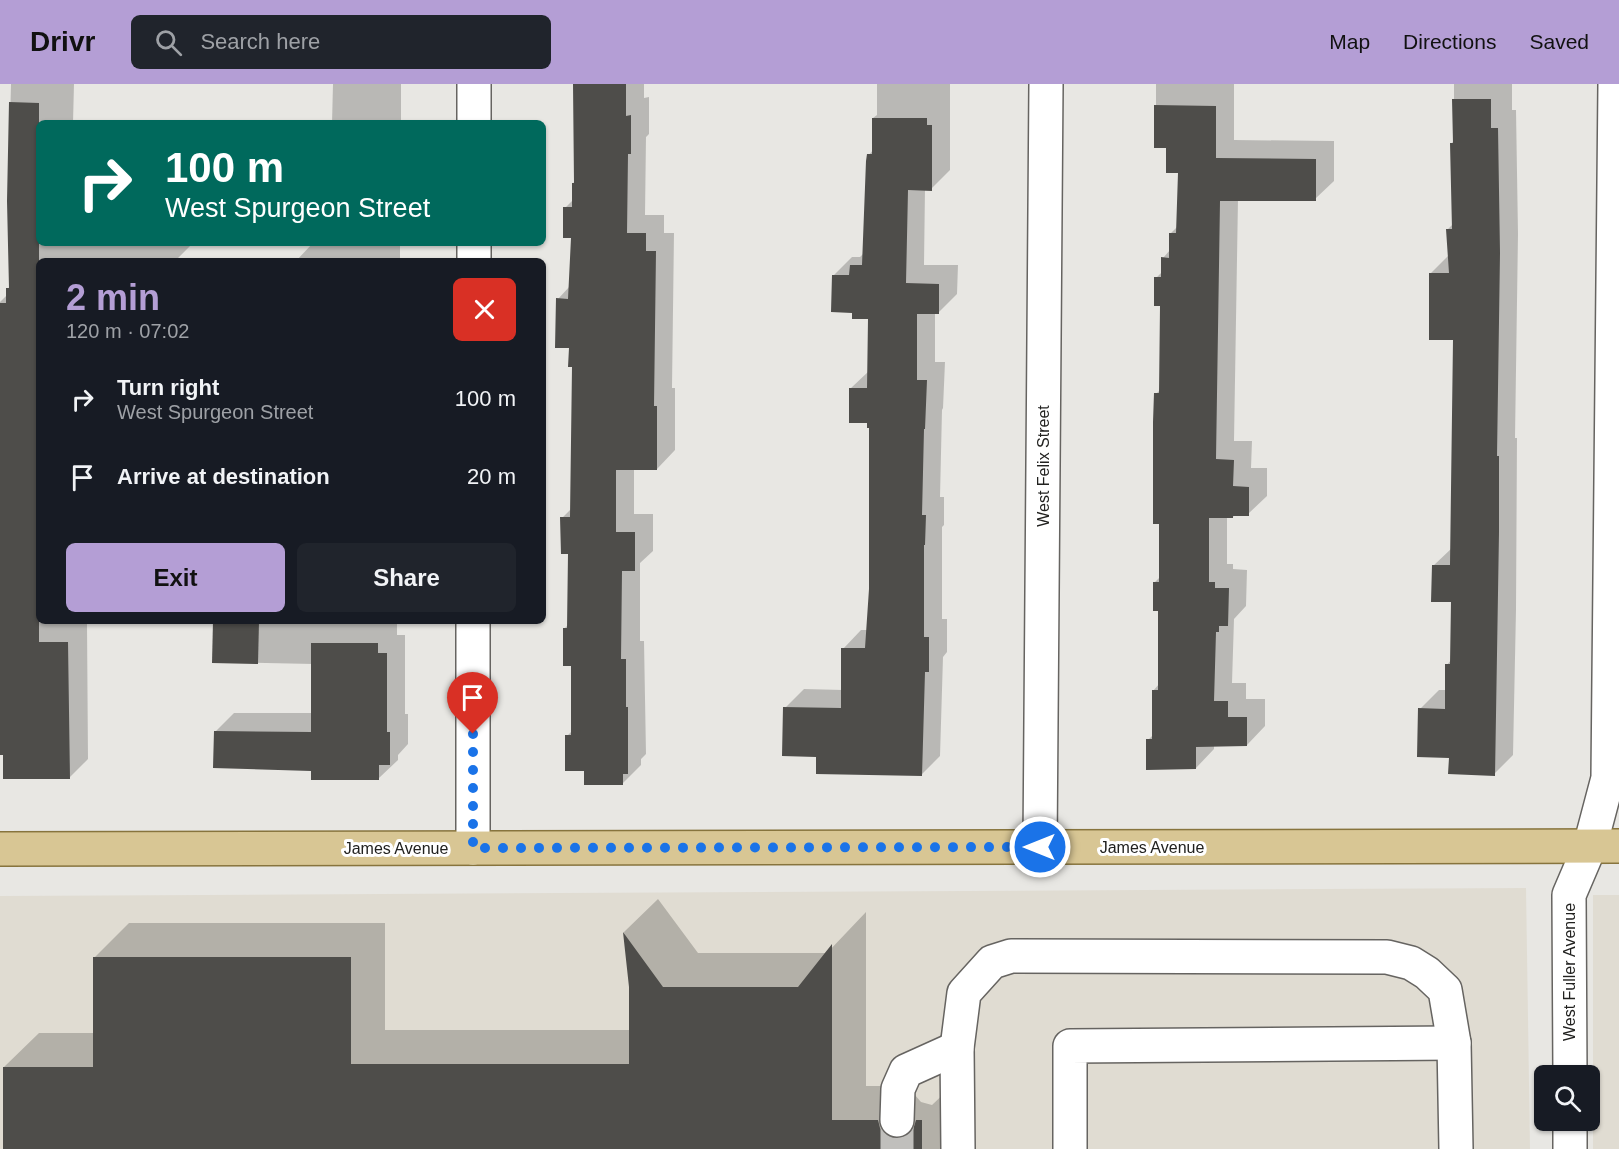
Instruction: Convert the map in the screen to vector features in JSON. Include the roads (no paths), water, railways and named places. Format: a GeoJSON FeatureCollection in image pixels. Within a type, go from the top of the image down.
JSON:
{"type":"FeatureCollection","features":[{"type":"Feature","properties":{"kind":"main road","name":"James Avenue"},"geometry":{"type":"LineString","coordinates":[[0,849],[1605,846]]}},
{"type":"Feature","properties":{"kind":"street"},"geometry":{"type":"LineString","coordinates":[[474,84],[474,120]]}},
{"type":"Feature","properties":{"kind":"street","name":"West Felix Street"},"geometry":{"type":"LineString","coordinates":[[1040,847],[1046,84]]}},
{"type":"Feature","properties":{"kind":"street","name":"West Fuller Avenue"},"geometry":{"type":"LineString","coordinates":[[1570,1065],[1569,895],[1605,846],[1608,778],[1615,84]]}},
{"type":"Feature","properties":{"kind":"street"},"geometry":{"type":"LineString","coordinates":[[473,624],[473,848]]}},
{"type":"Feature","properties":{"kind":"street"},"geometry":{"type":"LineString","coordinates":[[958,1149],[957,1048],[964,993],[992,962],[1011,956],[1387,957],[1411,963],[1427,973],[1445,990],[1454,1043],[1456,1149]]}},
{"type":"Feature","properties":{"kind":"street"},"geometry":{"type":"LineString","coordinates":[[1070,1149],[1070,1046],[1454,1043]]}},
{"type":"Feature","properties":{"kind":"street"},"geometry":{"type":"LineString","coordinates":[[897,1119],[898,1089],[906,1071],[957,1048]]}},
{"type":"Feature","properties":{"kind":"street"},"geometry":{"type":"LineString","coordinates":[[1570,1131],[1570,1149]]}},
{"type":"Feature","properties":{"kind":"tunnel"},"geometry":{"type":"LineString","coordinates":[[897,1120],[897,1149]]}}]}
